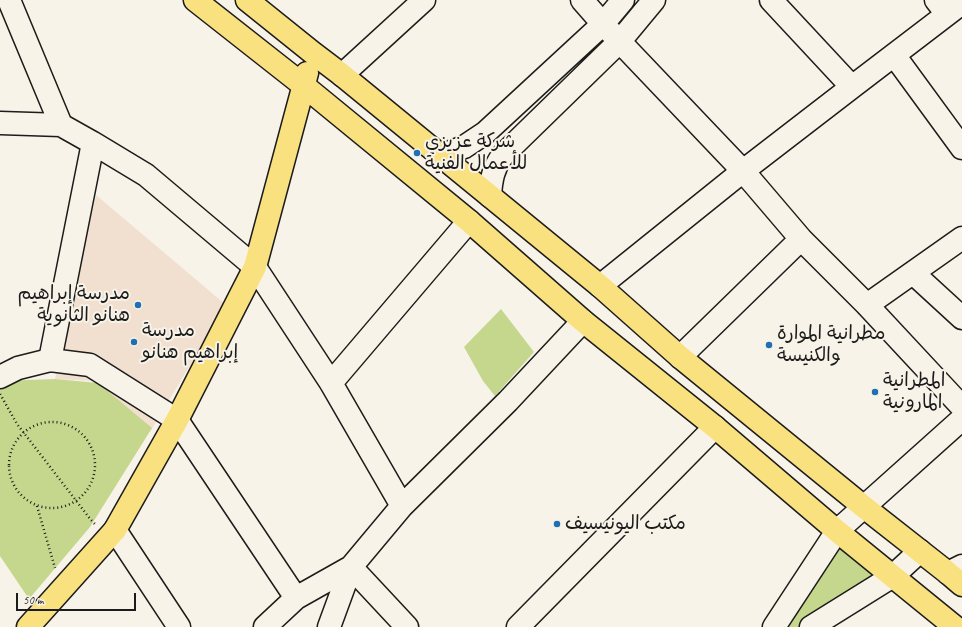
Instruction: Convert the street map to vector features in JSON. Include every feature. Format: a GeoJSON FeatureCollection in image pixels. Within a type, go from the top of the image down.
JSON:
{"type":"FeatureCollection","features":[{"type":"Feature","properties":{"kind":"main road"},"geometry":{"type":"LineString","coordinates":[[195,0],[303,85],[468,221],[583,321],[715,427],[837,531],[955,627]]}},
{"type":"Feature","properties":{"kind":"main road"},"geometry":{"type":"LineString","coordinates":[[247,0],[313,54],[342,75],[600,286],[680,357],[864,507],[920,551],[957,574]]}},
{"type":"Feature","properties":{"kind":"main road"},"geometry":{"type":"LineString","coordinates":[[28,627],[112,533],[177,420],[255,267],[303,85],[313,54]]}},
{"type":"Feature","properties":{"kind":"street"},"geometry":{"type":"LineString","coordinates":[[9,0],[61,125]]}},
{"type":"Feature","properties":{"kind":"street"},"geometry":{"type":"LineString","coordinates":[[582,0],[743,171],[801,239],[867,305],[962,407]]}},
{"type":"Feature","properties":{"kind":"street"},"geometry":{"type":"LineString","coordinates":[[440,156],[464,147],[486,133],[603,24],[623,0]]}},
{"type":"Feature","properties":{"kind":"street"},"geometry":{"type":"LineString","coordinates":[[490,196],[494,171],[497,163],[503,155],[620,41],[654,0]]}},
{"type":"Feature","properties":{"kind":"street"},"geometry":{"type":"LineString","coordinates":[[772,0],[852,87]]}},
{"type":"Feature","properties":{"kind":"street"},"geometry":{"type":"LineString","coordinates":[[342,75],[422,1]]}},
{"type":"Feature","properties":{"kind":"street"},"geometry":{"type":"LineString","coordinates":[[600,286],[743,171],[894,55],[948,6]]}},
{"type":"Feature","properties":{"kind":"street"},"geometry":{"type":"LineString","coordinates":[[894,55],[962,148]]}},
{"type":"Feature","properties":{"kind":"street"},"geometry":{"type":"LineString","coordinates":[[0,123],[61,125],[93,143],[146,175],[255,267],[331,383],[402,506]]}},
{"type":"Feature","properties":{"kind":"street"},"geometry":{"type":"LineString","coordinates":[[50,360],[93,143]]}},
{"type":"Feature","properties":{"kind":"street"},"geometry":{"type":"LineString","coordinates":[[331,383],[468,221]]}},
{"type":"Feature","properties":{"kind":"street"},"geometry":{"type":"LineString","coordinates":[[867,305],[962,238]]}},
{"type":"Feature","properties":{"kind":"street"},"geometry":{"type":"LineString","coordinates":[[680,357],[801,239]]}},
{"type":"Feature","properties":{"kind":"street"},"geometry":{"type":"LineString","coordinates":[[913,273],[962,318]]}},
{"type":"Feature","properties":{"kind":"street"},"geometry":{"type":"LineString","coordinates":[[328,627],[351,567],[402,506],[508,401],[583,321]]}},
{"type":"Feature","properties":{"kind":"street"},"geometry":{"type":"LineString","coordinates":[[0,377],[18,368],[50,360],[90,366],[177,420],[296,598]]}},
{"type":"Feature","properties":{"kind":"street"},"geometry":{"type":"LineString","coordinates":[[774,627],[837,531],[962,419]]}},
{"type":"Feature","properties":{"kind":"street"},"geometry":{"type":"LineString","coordinates":[[518,627],[715,427]]}},
{"type":"Feature","properties":{"kind":"street"},"geometry":{"type":"LineString","coordinates":[[112,533],[178,627]]}},
{"type":"Feature","properties":{"kind":"street"},"geometry":{"type":"LineString","coordinates":[[811,627],[893,576],[920,551]]}},
{"type":"Feature","properties":{"kind":"street"},"geometry":{"type":"LineString","coordinates":[[266,627],[296,598],[351,567]]}},
{"type":"Feature","properties":{"kind":"street"},"geometry":{"type":"LineString","coordinates":[[351,567],[407,627]]}},
{"type":"Feature","properties":{"kind":"path"},"geometry":{"type":"LineString","coordinates":[[0,394],[23,433],[91,520],[112,533]]}},
{"type":"Feature","properties":{"kind":"path"},"geometry":{"type":"LineString","coordinates":[[45,422],[59,422],[73,426],[84,435],[92,446],[96,460],[95,475],[89,488],[79,500],[76,501],[66,507],[51,509],[37,506],[24,498],[15,487],[9,474],[9,460],[13,446],[21,435],[32,426],[45,422]]}},
{"type":"Feature","properties":{"kind":"path"},"geometry":{"type":"LineString","coordinates":[[37,506],[55,568]]}},
{"type":"Feature","properties":{"kind":"shaded area","name":"مدرسة إبراهيم هنانو"},"geometry":{"type":"Polygon","coordinates":[[[96,195],[226,305],[150,432],[95,381],[55,379],[96,195]]]}},
{"type":"Feature","properties":{"kind":"green space"},"geometry":{"type":"Polygon","coordinates":[[[501,309],[534,352],[495,396],[483,381],[464,347],[501,309]]]}},
{"type":"Feature","properties":{"kind":"green space"},"geometry":{"type":"Polygon","coordinates":[[[55,379],[98,383],[152,428],[90,527],[29,599],[0,556],[0,381],[55,379]]]}},
{"type":"Feature","properties":{"kind":"green space"},"geometry":{"type":"Polygon","coordinates":[[[833,543],[878,579],[800,627],[778,627],[833,543]]]}},
{"type":"Feature","properties":{"kind":"place","name":"شركة عزيزي للأعمال الفنية"},"geometry":{"type":"Point","coordinates":[417,153]}},
{"type":"Feature","properties":{"kind":"place","name":"مدرسة إبراهيم هنانو الثانوية"},"geometry":{"type":"Point","coordinates":[138,305]}},
{"type":"Feature","properties":{"kind":"place","name":"مدرسة إبراهيم هنانو"},"geometry":{"type":"Point","coordinates":[134,342]}},
{"type":"Feature","properties":{"kind":"place","name":"مطرانية الموارة والكنيسة"},"geometry":{"type":"Point","coordinates":[769,345]}},
{"type":"Feature","properties":{"kind":"place","name":"المطرانية المارونية"},"geometry":{"type":"Point","coordinates":[875,392]}},
{"type":"Feature","properties":{"kind":"place","name":"مكتب اليونيسيف"},"geometry":{"type":"Point","coordinates":[557,524]}}]}
